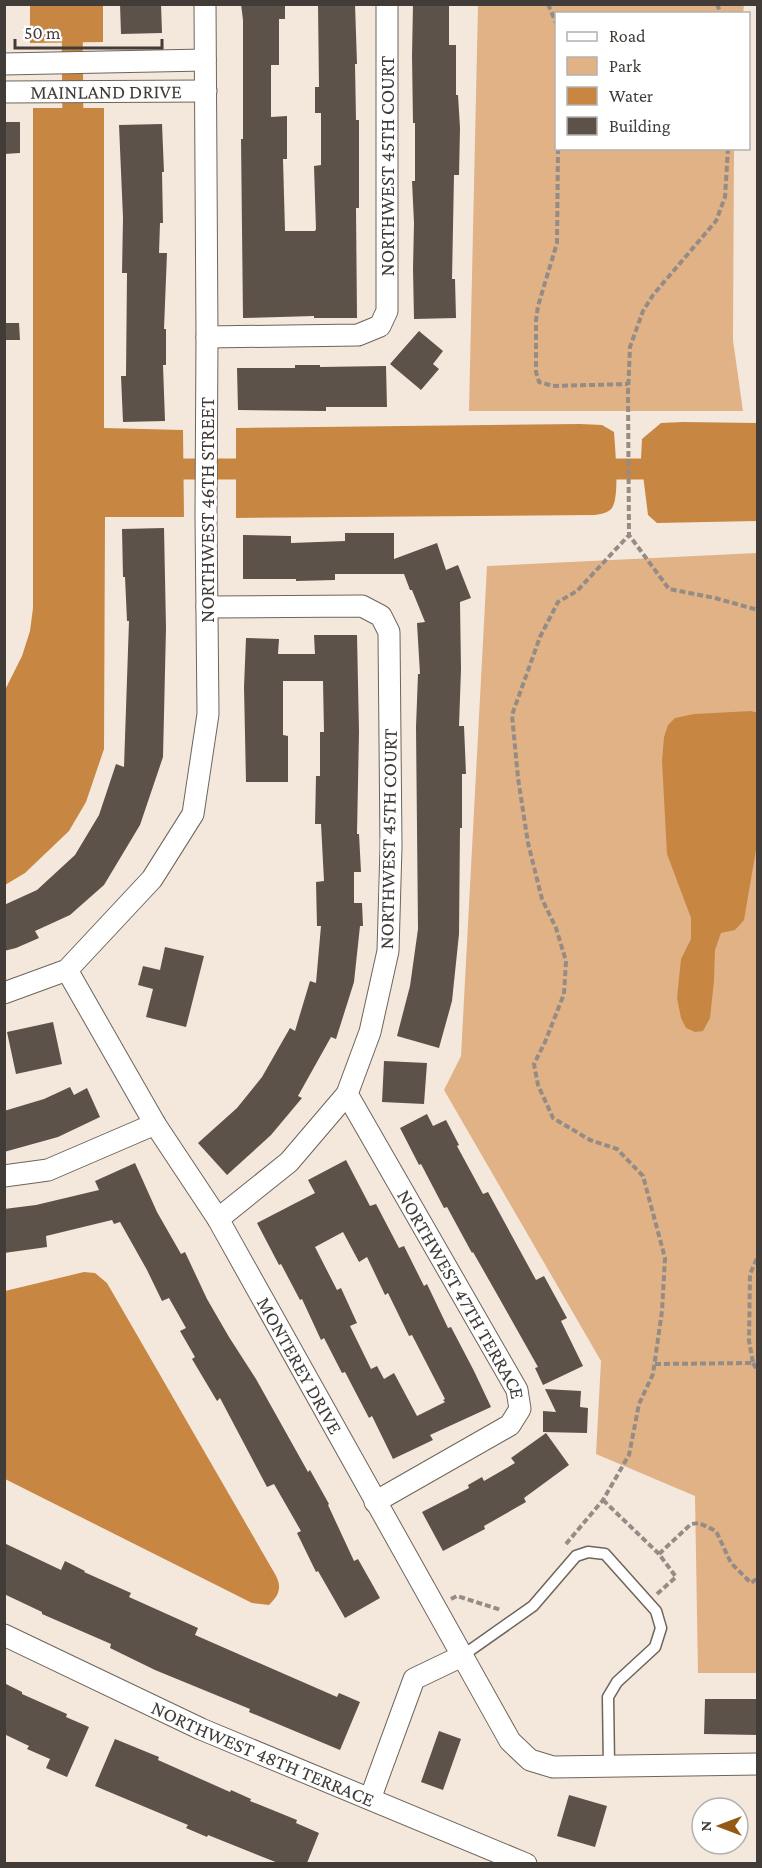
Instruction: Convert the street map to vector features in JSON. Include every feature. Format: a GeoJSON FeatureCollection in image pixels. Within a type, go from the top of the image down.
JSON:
{"type":"FeatureCollection","features":[{"type":"Feature","properties":{"kind":"street","name":"NORTHWEST 46TH STREET"},"geometry":{"type":"LineString","coordinates":[[67,970],[152,879],[193,814],[208,714],[205,4]]}},
{"type":"Feature","properties":{"kind":"street","name":"NORTHWEST 45TH COURT"},"geometry":{"type":"LineString","coordinates":[[207,337],[358,335],[380,326],[387,311],[387,4]]}},
{"type":"Feature","properties":{"kind":"street","name":"MAINLAND DRIVE"},"geometry":{"type":"LineString","coordinates":[[4,64],[205,60]]}},
{"type":"Feature","properties":{"kind":"street","name":"MAINLAND DRIVE"},"geometry":{"type":"LineString","coordinates":[[4,92],[206,91]]}},
{"type":"Feature","properties":{"kind":"street","name":"NORTHWEST 45TH COURT"},"geometry":{"type":"LineString","coordinates":[[207,607],[362,606],[381,616],[389,632],[391,847],[388,951],[370,1032],[347,1094],[289,1162],[218,1219]]}},
{"type":"Feature","properties":{"kind":"street"},"geometry":{"type":"LineString","coordinates":[[4,993],[67,970]]}},
{"type":"Feature","properties":{"kind":"street","name":"MONTEREY DRIVE"},"geometry":{"type":"LineString","coordinates":[[67,970],[155,1124],[218,1219],[510,1742],[530,1760],[553,1767],[609,1766]]}},
{"type":"Feature","properties":{"kind":"street","name":"NORTHWEST 47TH TERRACE"},"geometry":{"type":"LineString","coordinates":[[347,1094],[517,1390],[520,1409],[510,1425],[375,1503]]}},
{"type":"Feature","properties":{"kind":"street"},"geometry":{"type":"LineString","coordinates":[[4,1176],[48,1170],[155,1124]]}},
{"type":"Feature","properties":{"kind":"street","name":"NORTHWEST 48TH TERRACE"},"geometry":{"type":"LineString","coordinates":[[4,1635],[201,1729],[526,1863]]}},
{"type":"Feature","properties":{"kind":"street"},"geometry":{"type":"LineString","coordinates":[[370,1799],[414,1680],[462,1656]]}},
{"type":"Feature","properties":{"kind":"street"},"geometry":{"type":"LineString","coordinates":[[609,1766],[758,1764]]}},
{"type":"Feature","properties":{"kind":"lane"},"geometry":{"type":"LineString","coordinates":[[462,1656],[533,1606],[576,1556],[588,1552],[605,1554],[656,1611],[661,1628],[655,1647],[617,1682],[608,1697],[609,1766]]}},
{"type":"Feature","properties":{"kind":"path"},"geometry":{"type":"LineString","coordinates":[[548,4],[555,21]]}},
{"type":"Feature","properties":{"kind":"path"},"geometry":{"type":"LineString","coordinates":[[558,150],[556,243],[537,313],[536,372],[539,382],[553,386],[628,384]]}},
{"type":"Feature","properties":{"kind":"path"},"geometry":{"type":"LineString","coordinates":[[728,150],[725,198],[716,221],[642,311],[630,347],[628,384],[629,535],[669,589],[715,598],[758,610]]}},
{"type":"Feature","properties":{"kind":"path"},"geometry":{"type":"LineString","coordinates":[[561,1551],[603,1500],[629,1455],[639,1404],[653,1374],[655,1364],[662,1311],[665,1258],[642,1176],[617,1149],[590,1140],[553,1118],[538,1085],[534,1064],[564,994],[566,962],[556,928],[542,899],[528,843],[518,778],[512,715],[540,637],[558,603],[577,591],[629,535]]}},
{"type":"Feature","properties":{"kind":"path"},"geometry":{"type":"LineString","coordinates":[[758,1256],[750,1274],[749,1341],[753,1363],[758,1372]]}},
{"type":"Feature","properties":{"kind":"path"},"geometry":{"type":"LineString","coordinates":[[655,1364],[753,1363]]}},
{"type":"Feature","properties":{"kind":"path"},"geometry":{"type":"LineString","coordinates":[[603,1500],[658,1554],[676,1577],[648,1602]]}},
{"type":"Feature","properties":{"kind":"path"},"geometry":{"type":"LineString","coordinates":[[658,1554],[691,1524],[699,1523],[716,1530],[731,1563],[751,1583],[758,1578]]}},
{"type":"Feature","properties":{"kind":"path"},"geometry":{"type":"LineString","coordinates":[[446,1601],[457,1596],[502,1610]]}},
{"type":"Feature","properties":{"kind":"green space"},"geometry":{"type":"Polygon","coordinates":[[[478,5],[744,5],[743,12],[555,12],[555,150],[734,150],[733,340],[743,411],[469,411],[478,5]]]}},
{"type":"Feature","properties":{"kind":"green space"},"geometry":{"type":"Polygon","coordinates":[[[757,553],[757,1673],[698,1673],[695,1496],[596,1454],[601,1361],[444,1090],[461,1056],[487,566],[757,553]]]}},
{"type":"Feature","properties":{"kind":"water"},"geometry":{"type":"Polygon","coordinates":[[[30,5],[103,5],[103,42],[30,43],[30,5]]]}},
{"type":"Feature","properties":{"kind":"water"},"geometry":{"type":"Polygon","coordinates":[[[33,108],[104,108],[104,428],[183,430],[184,517],[105,517],[104,749],[86,802],[69,831],[25,873],[5,885],[5,690],[22,656],[30,631],[33,608],[33,108]]]}},
{"type":"Feature","properties":{"kind":"water"},"geometry":{"type":"Polygon","coordinates":[[[661,423],[757,423],[757,521],[657,523],[648,515],[641,459],[642,439],[661,423]]]}},
{"type":"Feature","properties":{"kind":"water"},"geometry":{"type":"Polygon","coordinates":[[[602,425],[614,432],[616,494],[612,508],[602,514],[236,518],[236,428],[602,425]]]}},
{"type":"Feature","properties":{"kind":"water"},"geometry":{"type":"Polygon","coordinates":[[[751,711],[758,713],[757,844],[744,920],[735,930],[721,933],[715,950],[710,1018],[703,1031],[695,1032],[686,1028],[681,1018],[677,998],[681,959],[691,939],[691,918],[667,854],[662,761],[664,737],[668,725],[675,718],[694,714],[751,711]]]}},
{"type":"Feature","properties":{"kind":"water"},"geometry":{"type":"Polygon","coordinates":[[[84,1272],[95,1273],[107,1283],[275,1574],[279,1582],[279,1590],[276,1598],[269,1605],[252,1603],[5,1479],[5,1291],[84,1272]]]}},
{"type":"Feature","properties":{"kind":"building"},"geometry":{"type":"Polygon","coordinates":[[[120,4],[161,4],[162,33],[121,34],[120,4]]]}},
{"type":"Feature","properties":{"kind":"building"},"geometry":{"type":"Polygon","coordinates":[[[241,4],[285,4],[285,19],[279,19],[279,65],[271,65],[271,117],[287,116],[287,159],[283,159],[285,231],[315,231],[314,166],[321,165],[321,113],[315,113],[315,87],[319,87],[318,4],[355,4],[356,120],[359,120],[359,208],[356,208],[357,318],[314,318],[314,316],[243,318],[241,139],[243,139],[243,20],[241,4]]]}},
{"type":"Feature","properties":{"kind":"building"},"geometry":{"type":"Polygon","coordinates":[[[413,4],[449,4],[449,45],[456,45],[456,95],[458,95],[460,128],[459,175],[454,175],[452,279],[455,279],[456,318],[414,319],[413,4]]]}},
{"type":"Feature","properties":{"kind":"building"},"geometry":{"type":"Polygon","coordinates":[[[4,122],[20,122],[20,153],[4,154],[4,122]]]}},
{"type":"Feature","properties":{"kind":"building"},"geometry":{"type":"Polygon","coordinates":[[[162,124],[163,223],[160,223],[159,253],[167,253],[164,329],[166,329],[166,365],[163,365],[165,421],[123,422],[121,376],[126,376],[127,273],[122,273],[123,218],[119,125],[162,124]]]}},
{"type":"Feature","properties":{"kind":"building"},"geometry":{"type":"Polygon","coordinates":[[[4,323],[19,323],[20,340],[4,340],[4,323]]]}},
{"type":"Feature","properties":{"kind":"building"},"geometry":{"type":"Polygon","coordinates":[[[419,331],[443,351],[433,364],[439,369],[421,390],[390,364],[419,331]]]}},
{"type":"Feature","properties":{"kind":"building"},"geometry":{"type":"Polygon","coordinates":[[[295,365],[386,366],[387,407],[326,407],[326,411],[238,410],[237,368],[295,368],[295,365]]]}},
{"type":"Feature","properties":{"kind":"building"},"geometry":{"type":"Polygon","coordinates":[[[164,528],[166,628],[163,757],[140,825],[104,885],[70,915],[35,931],[39,938],[4,951],[4,905],[37,890],[75,855],[99,815],[116,764],[124,767],[129,621],[127,621],[125,577],[123,577],[122,529],[164,528]]]}},
{"type":"Feature","properties":{"kind":"building"},"geometry":{"type":"Polygon","coordinates":[[[345,533],[394,533],[394,559],[437,543],[446,570],[458,565],[471,598],[460,602],[459,726],[464,726],[466,774],[462,774],[459,934],[452,1001],[439,1048],[397,1036],[410,986],[418,929],[416,727],[418,674],[420,674],[417,623],[425,622],[412,590],[404,574],[335,574],[335,580],[243,579],[243,535],[291,536],[291,543],[345,541],[345,533]]]}},
{"type":"Feature","properties":{"kind":"building"},"geometry":{"type":"Polygon","coordinates":[[[314,635],[357,635],[359,732],[357,834],[359,834],[361,872],[354,872],[354,903],[362,903],[363,926],[360,926],[354,982],[336,1039],[331,1037],[298,1096],[302,1098],[271,1135],[227,1175],[198,1143],[237,1108],[262,1077],[290,1028],[295,1031],[310,981],[316,983],[321,926],[317,926],[316,882],[324,881],[321,824],[315,824],[316,776],[320,776],[320,732],[324,732],[323,681],[283,681],[283,735],[288,736],[288,782],[246,782],[244,687],[246,638],[279,639],[278,654],[315,654],[314,635]]]}},
{"type":"Feature","properties":{"kind":"building"},"geometry":{"type":"Polygon","coordinates":[[[165,947],[204,956],[186,1027],[146,1017],[153,989],[138,985],[143,966],[160,970],[165,947]]]}},
{"type":"Feature","properties":{"kind":"building"},"geometry":{"type":"Polygon","coordinates":[[[53,1022],[62,1064],[16,1074],[7,1032],[53,1022]]]}},
{"type":"Feature","properties":{"kind":"building"},"geometry":{"type":"Polygon","coordinates":[[[384,1061],[427,1063],[424,1104],[382,1102],[384,1061]]]}},
{"type":"Feature","properties":{"kind":"building"},"geometry":{"type":"Polygon","coordinates":[[[70,1087],[74,1095],[87,1088],[100,1117],[58,1137],[4,1152],[4,1111],[44,1099],[70,1087]]]}},
{"type":"Feature","properties":{"kind":"building"},"geometry":{"type":"Polygon","coordinates":[[[427,1114],[433,1126],[446,1120],[483,1194],[488,1192],[536,1280],[544,1276],[567,1318],[561,1321],[583,1366],[543,1385],[535,1368],[538,1367],[447,1207],[444,1208],[421,1164],[419,1165],[400,1128],[427,1114]]]}},
{"type":"Feature","properties":{"kind":"building"},"geometry":{"type":"Polygon","coordinates":[[[346,1160],[370,1206],[376,1204],[399,1248],[404,1246],[424,1286],[427,1284],[491,1407],[430,1435],[433,1440],[393,1459],[372,1416],[369,1418],[324,1338],[321,1340],[302,1299],[300,1300],[281,1264],[279,1265],[257,1223],[315,1193],[308,1180],[346,1160]],[[343,1232],[315,1247],[337,1290],[341,1288],[357,1323],[350,1326],[371,1369],[377,1366],[384,1379],[394,1373],[417,1416],[445,1402],[443,1400],[445,1399],[412,1335],[409,1336],[388,1293],[385,1295],[367,1257],[359,1262],[343,1232]]]}},
{"type":"Feature","properties":{"kind":"building"},"geometry":{"type":"Polygon","coordinates":[[[135,1163],[157,1212],[181,1254],[185,1252],[207,1299],[329,1504],[354,1561],[358,1559],[380,1598],[345,1618],[318,1571],[316,1572],[297,1533],[301,1531],[274,1484],[267,1487],[220,1398],[217,1401],[192,1359],[195,1357],[180,1331],[186,1328],[169,1298],[162,1301],[120,1222],[114,1224],[112,1220],[46,1236],[47,1247],[4,1253],[4,1209],[36,1205],[99,1190],[95,1181],[135,1163]]]}},
{"type":"Feature","properties":{"kind":"building"},"geometry":{"type":"Polygon","coordinates":[[[545,1389],[581,1391],[580,1407],[588,1408],[587,1433],[543,1432],[543,1411],[556,1412],[545,1389]]]}},
{"type":"Feature","properties":{"kind":"building"},"geometry":{"type":"Polygon","coordinates":[[[546,1433],[569,1465],[524,1498],[526,1502],[484,1526],[485,1529],[443,1551],[422,1512],[469,1488],[468,1485],[482,1477],[484,1481],[515,1463],[511,1458],[546,1433]]]}},
{"type":"Feature","properties":{"kind":"building"},"geometry":{"type":"Polygon","coordinates":[[[4,1543],[61,1570],[65,1561],[131,1593],[129,1597],[198,1628],[195,1635],[337,1697],[339,1693],[360,1702],[340,1750],[249,1712],[250,1709],[155,1670],[110,1648],[111,1644],[42,1614],[4,1594],[4,1543]]]}},
{"type":"Feature","properties":{"kind":"building"},"geometry":{"type":"Polygon","coordinates":[[[4,1683],[89,1727],[67,1777],[46,1768],[50,1759],[27,1749],[29,1746],[4,1734],[4,1683]]]}},
{"type":"Feature","properties":{"kind":"building"},"geometry":{"type":"Polygon","coordinates":[[[705,1699],[758,1699],[758,1735],[704,1734],[705,1699]]]}},
{"type":"Feature","properties":{"kind":"building"},"geometry":{"type":"Polygon","coordinates":[[[439,1731],[461,1739],[443,1790],[421,1782],[439,1731]]]}},
{"type":"Feature","properties":{"kind":"building"},"geometry":{"type":"Polygon","coordinates":[[[115,1739],[297,1820],[296,1823],[319,1833],[307,1863],[278,1863],[208,1835],[207,1837],[186,1828],[188,1825],[95,1786],[115,1739]]]}},
{"type":"Feature","properties":{"kind":"building"},"geometry":{"type":"Polygon","coordinates":[[[569,1795],[607,1806],[595,1847],[557,1836],[569,1795]]]}},
{"type":"Feature","properties":{"kind":"waterway"},"geometry":{"type":"LineString","coordinates":[[72,4],[73,136]]}},
{"type":"Feature","properties":{"kind":"waterway"},"geometry":{"type":"LineString","coordinates":[[155,469],[265,469]]}},
{"type":"Feature","properties":{"kind":"waterway"},"geometry":{"type":"LineString","coordinates":[[587,469],[670,469]]}}]}
